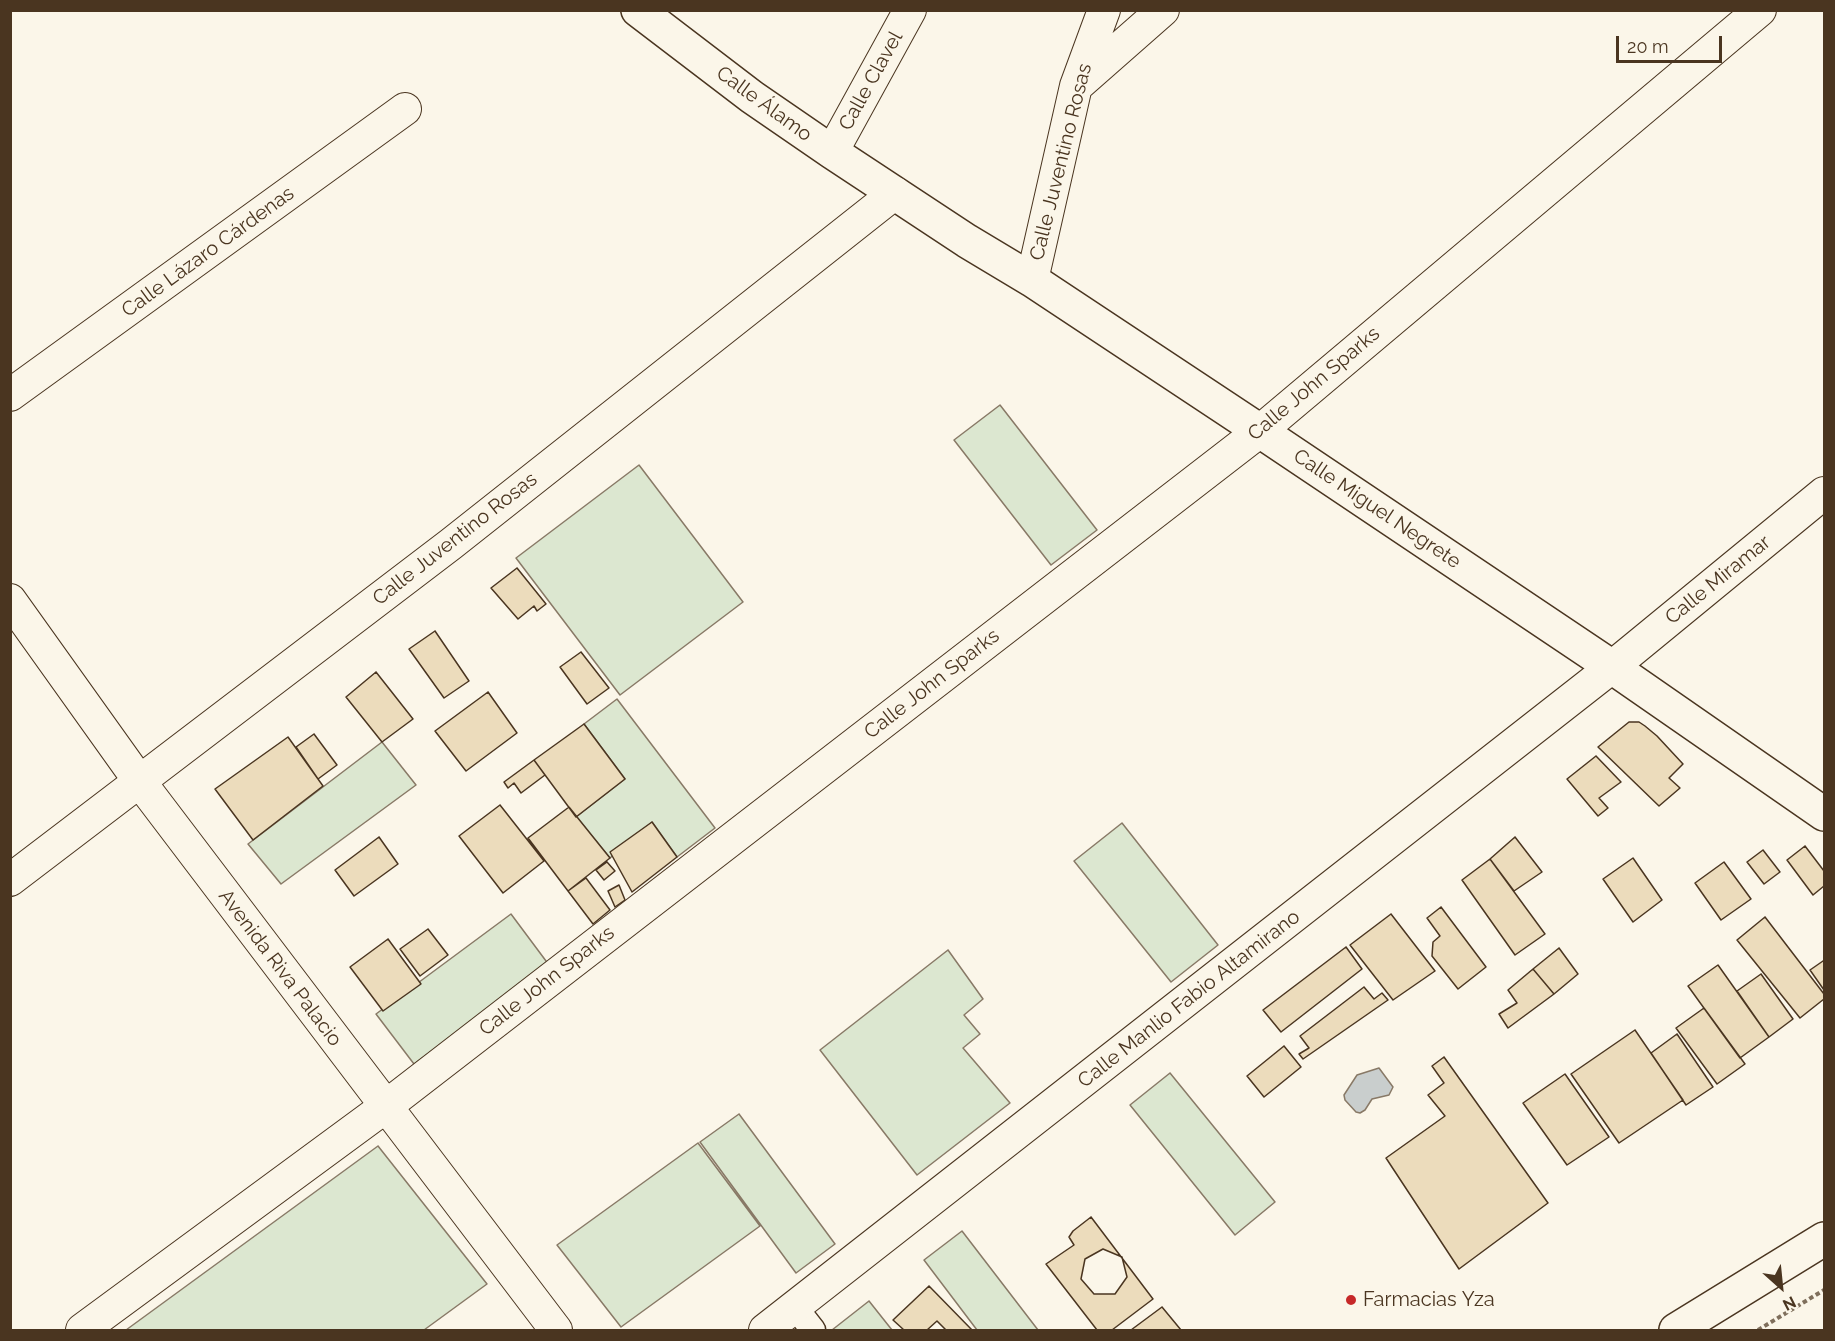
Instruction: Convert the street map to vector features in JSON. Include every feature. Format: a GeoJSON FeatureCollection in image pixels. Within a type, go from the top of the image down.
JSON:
{"type":"FeatureCollection","features":[{"type":"Feature","properties":{"kind":"main road","name":"Calle Álamo"},"geometry":{"type":"LineString","coordinates":[[638,10],[752,97],[895,193]]}},
{"type":"Feature","properties":{"kind":"main road","name":"Calle Miguel Negrete"},"geometry":{"type":"LineString","coordinates":[[895,193],[967,241],[1032,280],[1260,431],[1612,667],[1824,814]]}},
{"type":"Feature","properties":{"kind":"main road"},"geometry":{"type":"LineString","coordinates":[[1676,1330],[1824,1239]]}},
{"type":"Feature","properties":{"kind":"street","name":"Calle Clavel"},"geometry":{"type":"LineString","coordinates":[[832,152],[910,10]]}},
{"type":"Feature","properties":{"kind":"street","name":"Calle Juventino Rosas"},"geometry":{"type":"LineString","coordinates":[[1032,280],[1076,86],[1104,10]]}},
{"type":"Feature","properties":{"kind":"street"},"geometry":{"type":"LineString","coordinates":[[1076,86],[1162,10]]}},
{"type":"Feature","properties":{"kind":"street","name":"Calle John Sparks"},"geometry":{"type":"LineString","coordinates":[[82,1330],[385,1107],[1260,431],[1760,10]]}},
{"type":"Feature","properties":{"kind":"street","name":"Calle Lázaro Cárdenas"},"geometry":{"type":"LineString","coordinates":[[10,394],[405,109]]}},
{"type":"Feature","properties":{"kind":"street","name":"Calle Juventino Rosas"},"geometry":{"type":"LineString","coordinates":[[10,880],[451,544],[895,193]]}},
{"type":"Feature","properties":{"kind":"street","name":"Calle Miramar"},"geometry":{"type":"LineString","coordinates":[[1612,667],[1824,493]]}},
{"type":"Feature","properties":{"kind":"street","name":"Avenida Riva Palacio"},"geometry":{"type":"LineString","coordinates":[[10,600],[141,782],[556,1330]]}},
{"type":"Feature","properties":{"kind":"street","name":"Calle Manlio Fabio Altamirano"},"geometry":{"type":"LineString","coordinates":[[765,1330],[804,1319],[1612,667]]}},
{"type":"Feature","properties":{"kind":"path"},"geometry":{"type":"LineString","coordinates":[[1758,1330],[1824,1290]]}},
{"type":"Feature","properties":{"kind":"green space"},"geometry":{"type":"Polygon","coordinates":[[[1000,405],[1097,530],[1051,565],[954,440],[1000,405]]]}},
{"type":"Feature","properties":{"kind":"green space"},"geometry":{"type":"Polygon","coordinates":[[[639,465],[743,602],[620,695],[516,558],[639,465]]]}},
{"type":"Feature","properties":{"kind":"green space"},"geometry":{"type":"Polygon","coordinates":[[[617,699],[715,828],[677,857],[652,822],[610,858],[576,817],[625,779],[584,724],[617,699]]]}},
{"type":"Feature","properties":{"kind":"green space"},"geometry":{"type":"Polygon","coordinates":[[[382,742],[416,785],[281,884],[248,844],[382,742]]]}},
{"type":"Feature","properties":{"kind":"green space"},"geometry":{"type":"Polygon","coordinates":[[[1122,823],[1218,945],[1171,982],[1074,861],[1122,823]]]}},
{"type":"Feature","properties":{"kind":"green space"},"geometry":{"type":"Polygon","coordinates":[[[511,914],[549,965],[414,1064],[376,1014],[511,914]]]}},
{"type":"Feature","properties":{"kind":"green space"},"geometry":{"type":"Polygon","coordinates":[[[948,950],[983,999],[964,1015],[980,1034],[963,1048],[1010,1103],[917,1175],[820,1050],[948,950]]]}},
{"type":"Feature","properties":{"kind":"green space"},"geometry":{"type":"Polygon","coordinates":[[[1170,1073],[1275,1202],[1235,1235],[1130,1105],[1170,1073]]]}},
{"type":"Feature","properties":{"kind":"green space"},"geometry":{"type":"Polygon","coordinates":[[[739,1114],[835,1244],[796,1273],[700,1142],[739,1114]]]}},
{"type":"Feature","properties":{"kind":"green space"},"geometry":{"type":"Polygon","coordinates":[[[698,1143],[760,1226],[621,1327],[557,1245],[698,1143]]]}},
{"type":"Feature","properties":{"kind":"green space"},"geometry":{"type":"Polygon","coordinates":[[[378,1146],[487,1284],[424,1330],[126,1330],[378,1146]]]}},
{"type":"Feature","properties":{"kind":"green space"},"geometry":{"type":"Polygon","coordinates":[[[962,1231],[1038,1330],[977,1330],[924,1260],[962,1231]]]}},
{"type":"Feature","properties":{"kind":"green space"},"geometry":{"type":"Polygon","coordinates":[[[869,1301],[892,1330],[832,1330],[869,1301]]]}},
{"type":"Feature","properties":{"kind":"shaded area"},"geometry":{"type":"Polygon","coordinates":[[[1379,1068],[1393,1087],[1389,1095],[1372,1099],[1365,1110],[1360,1113],[1356,1112],[1345,1100],[1344,1095],[1357,1075],[1379,1068]]]}},
{"type":"Feature","properties":{"kind":"building"},"geometry":{"type":"Polygon","coordinates":[[[517,568],[546,604],[537,611],[534,606],[518,619],[491,588],[517,568]]]}},
{"type":"Feature","properties":{"kind":"building"},"geometry":{"type":"Polygon","coordinates":[[[435,631],[469,681],[444,698],[409,649],[435,631]]]}},
{"type":"Feature","properties":{"kind":"building"},"geometry":{"type":"Polygon","coordinates":[[[581,652],[609,688],[587,704],[560,667],[581,652]]]}},
{"type":"Feature","properties":{"kind":"building"},"geometry":{"type":"Polygon","coordinates":[[[376,672],[413,719],[382,742],[346,697],[376,672]]]}},
{"type":"Feature","properties":{"kind":"building"},"geometry":{"type":"Polygon","coordinates":[[[488,692],[517,733],[466,771],[435,731],[488,692]]]}},
{"type":"Feature","properties":{"kind":"building"},"geometry":{"type":"Polygon","coordinates":[[[1629,722],[1639,722],[1645,726],[1683,764],[1669,778],[1680,788],[1659,806],[1598,747],[1629,722]]]}},
{"type":"Feature","properties":{"kind":"building"},"geometry":{"type":"Polygon","coordinates":[[[584,724],[625,779],[576,817],[534,760],[584,724]]]}},
{"type":"Feature","properties":{"kind":"building"},"geometry":{"type":"Polygon","coordinates":[[[314,734],[337,765],[318,779],[296,747],[314,734]]]}},
{"type":"Feature","properties":{"kind":"building"},"geometry":{"type":"Polygon","coordinates":[[[288,737],[323,786],[253,840],[215,789],[288,737]]]}},
{"type":"Feature","properties":{"kind":"building"},"geometry":{"type":"Polygon","coordinates":[[[1596,756],[1621,782],[1599,798],[1608,808],[1598,816],[1567,779],[1596,756]]]}},
{"type":"Feature","properties":{"kind":"building"},"geometry":{"type":"Polygon","coordinates":[[[534,760],[545,775],[521,793],[514,783],[508,788],[504,782],[534,760]]]}},
{"type":"Feature","properties":{"kind":"building"},"geometry":{"type":"Polygon","coordinates":[[[500,805],[544,861],[503,893],[459,836],[500,805]]]}},
{"type":"Feature","properties":{"kind":"building"},"geometry":{"type":"Polygon","coordinates":[[[569,807],[610,858],[568,891],[528,838],[569,807]]]}},
{"type":"Feature","properties":{"kind":"building"},"geometry":{"type":"Polygon","coordinates":[[[652,822],[677,857],[632,892],[610,852],[652,822]]]}},
{"type":"Feature","properties":{"kind":"building"},"geometry":{"type":"Polygon","coordinates":[[[379,837],[398,864],[354,896],[335,870],[379,837]]]}},
{"type":"Feature","properties":{"kind":"building"},"geometry":{"type":"Polygon","coordinates":[[[1515,837],[1542,872],[1514,891],[1490,859],[1515,837]]]}},
{"type":"Feature","properties":{"kind":"building"},"geometry":{"type":"Polygon","coordinates":[[[1805,846],[1824,871],[1824,886],[1813,895],[1787,860],[1805,846]]]}},
{"type":"Feature","properties":{"kind":"building"},"geometry":{"type":"Polygon","coordinates":[[[1763,850],[1780,872],[1764,884],[1747,862],[1763,850]]]}},
{"type":"Feature","properties":{"kind":"building"},"geometry":{"type":"Polygon","coordinates":[[[1633,858],[1662,900],[1633,922],[1603,879],[1633,858]]]}},
{"type":"Feature","properties":{"kind":"building"},"geometry":{"type":"Polygon","coordinates":[[[1490,859],[1545,934],[1515,955],[1462,880],[1490,859]]]}},
{"type":"Feature","properties":{"kind":"building"},"geometry":{"type":"Polygon","coordinates":[[[607,862],[615,871],[604,880],[596,870],[607,862]]]}},
{"type":"Feature","properties":{"kind":"building"},"geometry":{"type":"Polygon","coordinates":[[[1724,862],[1751,899],[1721,920],[1695,883],[1724,862]]]}},
{"type":"Feature","properties":{"kind":"building"},"geometry":{"type":"Polygon","coordinates":[[[586,878],[610,910],[593,924],[568,891],[586,878]]]}},
{"type":"Feature","properties":{"kind":"building"},"geometry":{"type":"Polygon","coordinates":[[[619,885],[625,900],[615,907],[608,891],[619,885]]]}},
{"type":"Feature","properties":{"kind":"building"},"geometry":{"type":"Polygon","coordinates":[[[1441,907],[1486,967],[1458,989],[1432,956],[1433,942],[1440,936],[1427,918],[1441,907]]]}},
{"type":"Feature","properties":{"kind":"building"},"geometry":{"type":"Polygon","coordinates":[[[1391,914],[1435,971],[1393,1000],[1350,945],[1391,914]]]}},
{"type":"Feature","properties":{"kind":"building"},"geometry":{"type":"Polygon","coordinates":[[[1765,917],[1824,994],[1824,999],[1800,1018],[1737,940],[1765,917]]]}},
{"type":"Feature","properties":{"kind":"building"},"geometry":{"type":"Polygon","coordinates":[[[428,929],[448,955],[420,976],[400,949],[428,929]]]}},
{"type":"Feature","properties":{"kind":"building"},"geometry":{"type":"Polygon","coordinates":[[[388,939],[421,984],[383,1011],[350,967],[388,939]]]}},
{"type":"Feature","properties":{"kind":"building"},"geometry":{"type":"Polygon","coordinates":[[[1346,947],[1362,969],[1281,1032],[1263,1010],[1346,947]]]}},
{"type":"Feature","properties":{"kind":"building"},"geometry":{"type":"Polygon","coordinates":[[[1559,948],[1578,974],[1554,994],[1533,969],[1559,948]]]}},
{"type":"Feature","properties":{"kind":"building"},"geometry":{"type":"Polygon","coordinates":[[[1824,962],[1824,990],[1810,970],[1824,962]]]}},
{"type":"Feature","properties":{"kind":"building"},"geometry":{"type":"Polygon","coordinates":[[[1718,965],[1769,1037],[1740,1058],[1688,986],[1718,965]]]}},
{"type":"Feature","properties":{"kind":"building"},"geometry":{"type":"Polygon","coordinates":[[[1533,969],[1554,994],[1508,1028],[1499,1014],[1517,1003],[1508,990],[1533,969]]]}},
{"type":"Feature","properties":{"kind":"building"},"geometry":{"type":"Polygon","coordinates":[[[1761,974],[1793,1019],[1769,1037],[1737,991],[1761,974]]]}},
{"type":"Feature","properties":{"kind":"building"},"geometry":{"type":"Polygon","coordinates":[[[1364,987],[1374,999],[1382,993],[1388,1000],[1303,1059],[1299,1054],[1309,1048],[1300,1036],[1364,987]]]}},
{"type":"Feature","properties":{"kind":"building"},"geometry":{"type":"Polygon","coordinates":[[[1704,1008],[1745,1064],[1717,1084],[1676,1028],[1704,1008]]]}},
{"type":"Feature","properties":{"kind":"building"},"geometry":{"type":"Polygon","coordinates":[[[1635,1030],[1683,1100],[1619,1143],[1571,1074],[1635,1030]]]}},
{"type":"Feature","properties":{"kind":"building"},"geometry":{"type":"Polygon","coordinates":[[[1677,1034],[1713,1087],[1686,1105],[1651,1053],[1677,1034]]]}},
{"type":"Feature","properties":{"kind":"building"},"geometry":{"type":"Polygon","coordinates":[[[1284,1046],[1301,1067],[1264,1097],[1247,1076],[1284,1046]]]}},
{"type":"Feature","properties":{"kind":"building"},"geometry":{"type":"Polygon","coordinates":[[[1444,1057],[1548,1203],[1459,1269],[1386,1158],[1445,1116],[1428,1095],[1444,1083],[1432,1066],[1444,1057]]]}},
{"type":"Feature","properties":{"kind":"building"},"geometry":{"type":"Polygon","coordinates":[[[1565,1074],[1609,1137],[1567,1165],[1523,1103],[1565,1074]]]}},
{"type":"Feature","properties":{"kind":"building"},"geometry":{"type":"Polygon","coordinates":[[[1091,1217],[1153,1299],[1112,1330],[1097,1330],[1046,1264],[1074,1245],[1069,1237],[1091,1217]]]}},
{"type":"Feature","properties":{"kind":"building"},"geometry":{"type":"Polygon","coordinates":[[[1103,1249],[1122,1257],[1127,1277],[1115,1294],[1094,1294],[1081,1279],[1085,1259],[1103,1249]]]}},
{"type":"Feature","properties":{"kind":"building"},"geometry":{"type":"Polygon","coordinates":[[[929,1286],[972,1330],[946,1330],[937,1321],[927,1330],[904,1330],[893,1320],[929,1286]]]}},
{"type":"Feature","properties":{"kind":"building"},"geometry":{"type":"Polygon","coordinates":[[[1162,1307],[1181,1330],[1131,1330],[1162,1307]]]}},
{"type":"Feature","properties":{"kind":"place","name":"Farmacias Yza"},"geometry":{"type":"Point","coordinates":[1351,1300]}}]}
